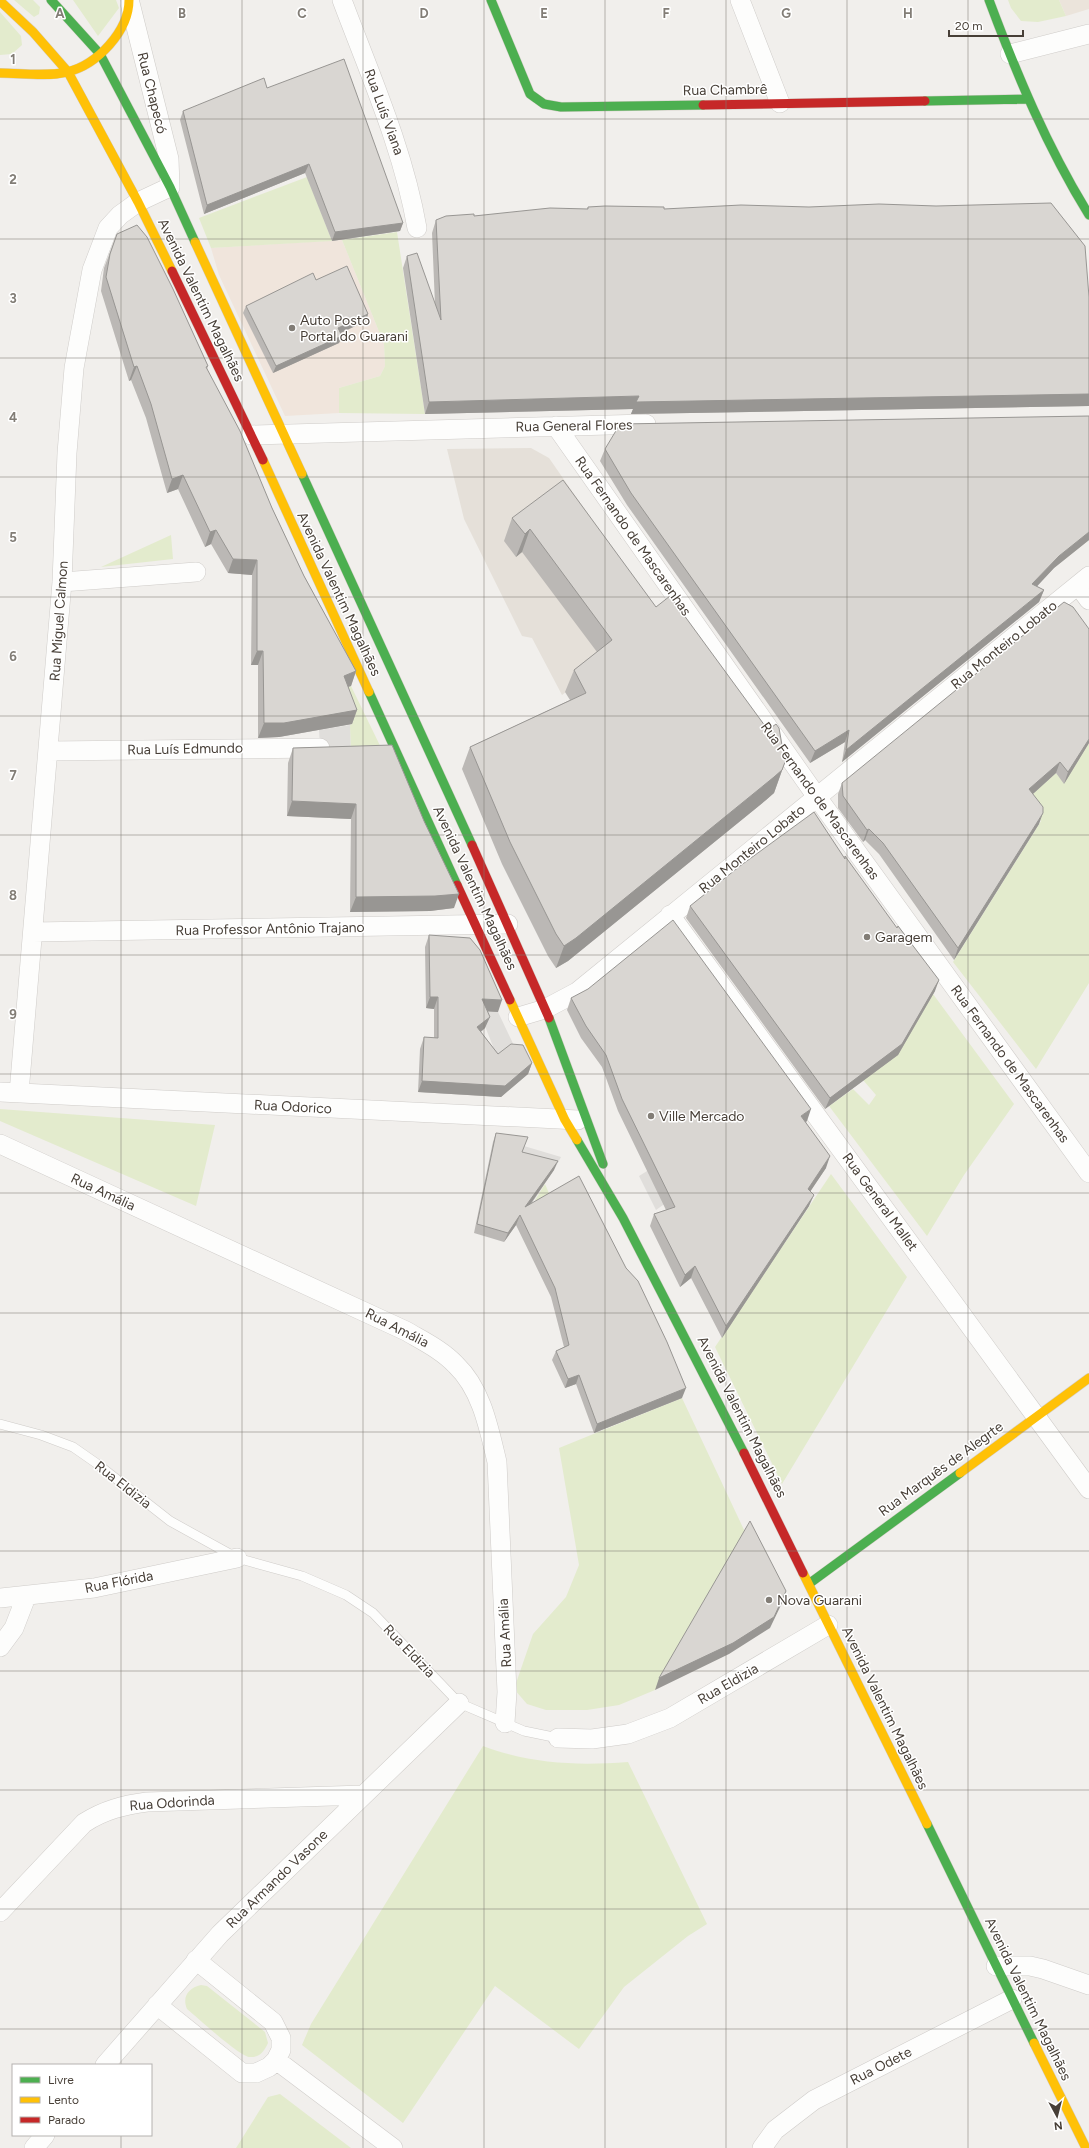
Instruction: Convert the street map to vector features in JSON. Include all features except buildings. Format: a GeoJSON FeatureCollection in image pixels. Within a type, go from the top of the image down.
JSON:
{"type":"FeatureCollection","features":[{"type":"Feature","properties":{"kind":"main road","name":"Avenida Valentim Magalhães"},"geometry":{"type":"LineString","coordinates":[[51,0],[100,54],[170,187],[508,924],[545,1009],[623,1218]]}},
{"type":"Feature","properties":{"kind":"main road","name":"Rua Chambrê"},"geometry":{"type":"LineString","coordinates":[[491,0],[530,94],[538,102],[548,106],[1027,99]]}},
{"type":"Feature","properties":{"kind":"main road"},"geometry":{"type":"LineString","coordinates":[[989,0],[1027,99],[1051,152],[1089,215]]}},
{"type":"Feature","properties":{"kind":"main road","name":"Avenida Valentim Magalhães"},"geometry":{"type":"LineString","coordinates":[[0,1],[33,32],[68,72],[138,202],[251,435],[565,1120],[623,1218],[718,1399],[810,1583],[828,1626],[1086,2148]]}},
{"type":"Feature","properties":{"kind":"main road"},"geometry":{"type":"LineString","coordinates":[[0,73],[68,72],[100,54],[120,30],[126,20],[129,1]]}},
{"type":"Feature","properties":{"kind":"main road","name":"Rua Marquês de Alegrte"},"geometry":{"type":"LineString","coordinates":[[810,1583],[1089,1378]]}},
{"type":"Feature","properties":{"kind":"street","name":"Rua Luís Viana"},"geometry":{"type":"LineString","coordinates":[[342,0],[396,141],[410,188],[418,228]]}},
{"type":"Feature","properties":{"kind":"street"},"geometry":{"type":"LineString","coordinates":[[740,0],[780,103]]}},
{"type":"Feature","properties":{"kind":"street","name":"Rua Chapecó"},"geometry":{"type":"LineString","coordinates":[[129,1],[169,159],[170,187]]}},
{"type":"Feature","properties":{"kind":"street"},"geometry":{"type":"LineString","coordinates":[[1010,54],[1089,34]]}},
{"type":"Feature","properties":{"kind":"street","name":"Rua Miguel Calmon"},"geometry":{"type":"LineString","coordinates":[[19,1093],[49,751],[62,582],[67,453],[74,368],[92,270],[108,228],[120,215],[138,202],[170,187]]}},
{"type":"Feature","properties":{"kind":"street","name":"Rua General Flores"},"geometry":{"type":"LineString","coordinates":[[251,435],[667,424]]}},
{"type":"Feature","properties":{"kind":"street","name":"Rua Fernando de Mascarenhas"},"geometry":{"type":"LineString","coordinates":[[556,426],[816,797],[1089,1173]]}},
{"type":"Feature","properties":{"kind":"street"},"geometry":{"type":"LineString","coordinates":[[62,582],[196,572]]}},
{"type":"Feature","properties":{"kind":"street"},"geometry":{"type":"LineString","coordinates":[[1084,580],[1089,600]]}},
{"type":"Feature","properties":{"kind":"street","name":"Rua Monteiro Lobato"},"geometry":{"type":"LineString","coordinates":[[518,1017],[545,1009],[577,992],[1084,580]]}},
{"type":"Feature","properties":{"kind":"street","name":"Rua Luís Edmundo"},"geometry":{"type":"LineString","coordinates":[[49,751],[320,748]]}},
{"type":"Feature","properties":{"kind":"street","name":"Rua General Mallet"},"geometry":{"type":"LineString","coordinates":[[670,915],[1089,1489]]}},
{"type":"Feature","properties":{"kind":"street","name":"Rua Professor Antônio Trajano"},"geometry":{"type":"LineString","coordinates":[[33,932],[477,926],[508,924]]}},
{"type":"Feature","properties":{"kind":"street","name":"Rua Odorico"},"geometry":{"type":"LineString","coordinates":[[0,1092],[586,1120]]}},
{"type":"Feature","properties":{"kind":"street","name":"Rua Amália"},"geometry":{"type":"LineString","coordinates":[[0,1144],[406,1331],[433,1346],[457,1365],[475,1390],[489,1427],[497,1462],[508,1692],[505,1723]]}},
{"type":"Feature","properties":{"kind":"street","name":"Rua Flórida"},"geometry":{"type":"LineString","coordinates":[[0,1598],[26,1597],[94,1588],[237,1558]]}},
{"type":"Feature","properties":{"kind":"street"},"geometry":{"type":"LineString","coordinates":[[0,1647],[14,1628],[26,1597]]}},
{"type":"Feature","properties":{"kind":"street","name":"Rua Eldizia"},"geometry":{"type":"LineString","coordinates":[[558,1738],[592,1739],[628,1734],[670,1718],[828,1626]]}},
{"type":"Feature","properties":{"kind":"street","name":"Rua Armando Vasone"},"geometry":{"type":"LineString","coordinates":[[106,2064],[196,1960],[363,1794],[459,1703]]}},
{"type":"Feature","properties":{"kind":"street","name":"Rua Odorinda"},"geometry":{"type":"LineString","coordinates":[[0,1912],[84,1823],[108,1810],[126,1805],[147,1802],[363,1794]]}},
{"type":"Feature","properties":{"kind":"street"},"geometry":{"type":"LineString","coordinates":[[157,2005],[242,2073],[256,2073],[269,2067],[276,2060],[280,2050],[281,2038],[272,2022],[196,1960]]}},
{"type":"Feature","properties":{"kind":"street"},"geometry":{"type":"LineString","coordinates":[[996,1966],[1030,1966],[1089,1985]]}},
{"type":"Feature","properties":{"kind":"street","name":"Rua Odete"},"geometry":{"type":"LineString","coordinates":[[762,2148],[775,2130],[814,2100],[1012,1999]]}},
{"type":"Feature","properties":{"kind":"street"},"geometry":{"type":"LineString","coordinates":[[276,2060],[393,2148]]}},
{"type":"Feature","properties":{"kind":"street"},"geometry":{"type":"LineString","coordinates":[[34,2148],[44,2136]]}},
{"type":"Feature","properties":{"kind":"lane","name":"Rua Eldizia"},"geometry":{"type":"LineString","coordinates":[[0,1424],[73,1447],[96,1463],[170,1521],[237,1558],[302,1576],[351,1599],[373,1613],[459,1703],[524,1731],[558,1738]]}},
{"type":"Feature","properties":{"kind":"shaded area"},"geometry":{"type":"Polygon","coordinates":[[[1059,0],[1089,0],[1089,9],[1066,16],[1059,0]]]}},
{"type":"Feature","properties":{"kind":"shaded area"},"geometry":{"type":"Polygon","coordinates":[[[342,240],[384,344],[385,366],[380,376],[339,388],[339,413],[285,416],[219,275],[211,248],[342,240]]]}},
{"type":"Feature","properties":{"kind":"shaded area"},"geometry":{"type":"Polygon","coordinates":[[[531,448],[549,458],[661,619],[562,695],[532,638],[522,636],[464,519],[447,449],[531,448]]]}},
{"type":"Feature","properties":{"kind":"shaded area"},"geometry":{"type":"Polygon","coordinates":[[[350,725],[351,762],[320,748],[319,730],[350,725]]]}},
{"type":"Feature","properties":{"kind":"shaded area"},"geometry":{"type":"Polygon","coordinates":[[[479,1011],[498,1012],[519,1056],[496,1054],[479,1011]]]}},
{"type":"Feature","properties":{"kind":"shaded area"},"geometry":{"type":"Polygon","coordinates":[[[524,1146],[561,1157],[554,1170],[518,1162],[524,1146]]]}},
{"type":"Feature","properties":{"kind":"shaded area"},"geometry":{"type":"Polygon","coordinates":[[[660,1163],[677,1195],[656,1210],[639,1176],[660,1163]]]}},
{"type":"Feature","properties":{"kind":"green space"},"geometry":{"type":"Polygon","coordinates":[[[14,0],[33,0],[40,7],[39,14],[34,17],[14,0]]]}},
{"type":"Feature","properties":{"kind":"green space"},"geometry":{"type":"Polygon","coordinates":[[[73,0],[116,0],[119,8],[98,36],[73,0]]]}},
{"type":"Feature","properties":{"kind":"green space"},"geometry":{"type":"Polygon","coordinates":[[[1008,0],[1059,0],[1066,16],[1038,22],[1021,21],[1011,8],[1008,0]]]}},
{"type":"Feature","properties":{"kind":"green space"},"geometry":{"type":"Polygon","coordinates":[[[0,12],[21,36],[22,45],[12,54],[0,55],[0,12]]]}},
{"type":"Feature","properties":{"kind":"green space"},"geometry":{"type":"Polygon","coordinates":[[[307,177],[332,241],[211,248],[199,218],[307,177]]]}},
{"type":"Feature","properties":{"kind":"green space"},"geometry":{"type":"Polygon","coordinates":[[[397,232],[425,414],[339,413],[339,388],[380,376],[385,366],[384,344],[342,240],[397,232]]]}},
{"type":"Feature","properties":{"kind":"green space"},"geometry":{"type":"Polygon","coordinates":[[[171,535],[173,559],[101,567],[171,535]]]}},
{"type":"Feature","properties":{"kind":"green space"},"geometry":{"type":"Polygon","coordinates":[[[351,686],[387,760],[351,762],[350,725],[352,724],[339,690],[351,686]]]}},
{"type":"Feature","properties":{"kind":"green space"},"geometry":{"type":"Polygon","coordinates":[[[1089,743],[1089,983],[1036,1069],[953,962],[1041,821],[1016,791],[1033,793],[1056,773],[1064,783],[1089,743]]]}},
{"type":"Feature","properties":{"kind":"green space"},"geometry":{"type":"Polygon","coordinates":[[[933,994],[1014,1104],[964,1175],[927,1236],[829,1106],[853,1089],[869,1105],[876,1095],[863,1080],[933,994]]]}},
{"type":"Feature","properties":{"kind":"green space"},"geometry":{"type":"Polygon","coordinates":[[[0,1109],[215,1125],[196,1206],[0,1121],[0,1109]]]}},
{"type":"Feature","properties":{"kind":"green space"},"geometry":{"type":"Polygon","coordinates":[[[831,1174],[907,1277],[782,1484],[715,1347],[831,1174]]]}},
{"type":"Feature","properties":{"kind":"green space"},"geometry":{"type":"Polygon","coordinates":[[[545,1184],[559,1216],[535,1200],[545,1184]]]}},
{"type":"Feature","properties":{"kind":"green space"},"geometry":{"type":"Polygon","coordinates":[[[682,1398],[745,1532],[655,1690],[619,1705],[587,1710],[546,1710],[527,1704],[514,1689],[533,1634],[566,1597],[579,1565],[559,1448],[682,1398]]]}},
{"type":"Feature","properties":{"kind":"green space"},"geometry":{"type":"Polygon","coordinates":[[[483,1746],[518,1757],[554,1762],[591,1764],[628,1762],[707,1924],[688,1936],[624,1987],[579,2049],[495,1986],[403,2123],[302,2045],[311,2024],[483,1746]]]}},
{"type":"Feature","properties":{"kind":"green space"},"geometry":{"type":"Polygon","coordinates":[[[196,1986],[207,1986],[265,2032],[268,2043],[261,2054],[253,2057],[244,2055],[228,2044],[187,2009],[185,2001],[187,1994],[196,1986]]]}},
{"type":"Feature","properties":{"kind":"green space"},"geometry":{"type":"Polygon","coordinates":[[[280,2094],[351,2148],[236,2148],[268,2097],[280,2094]]]}},
{"type":"Feature","properties":{"kind":"traffic: fast"},"geometry":{"type":"LineString","coordinates":[[51,0],[100,54],[170,187],[195,242]]}},
{"type":"Feature","properties":{"kind":"traffic: fast"},"geometry":{"type":"LineString","coordinates":[[491,0],[530,94],[544,104],[561,107],[703,105]]}},
{"type":"Feature","properties":{"kind":"traffic: fast"},"geometry":{"type":"LineString","coordinates":[[989,0],[1022,83],[1046,137],[1089,215]]}},
{"type":"Feature","properties":{"kind":"traffic: fast"},"geometry":{"type":"LineString","coordinates":[[925,101],[1027,99]]}},
{"type":"Feature","properties":{"kind":"traffic: fast"},"geometry":{"type":"LineString","coordinates":[[302,474],[472,845]]}},
{"type":"Feature","properties":{"kind":"traffic: fast"},"geometry":{"type":"LineString","coordinates":[[369,692],[457,885]]}},
{"type":"Feature","properties":{"kind":"traffic: fast"},"geometry":{"type":"LineString","coordinates":[[549,1018],[603,1164]]}},
{"type":"Feature","properties":{"kind":"traffic: fast"},"geometry":{"type":"LineString","coordinates":[[577,1140],[623,1218],[744,1453]]}},
{"type":"Feature","properties":{"kind":"traffic: fast"},"geometry":{"type":"LineString","coordinates":[[810,1583],[960,1473]]}},
{"type":"Feature","properties":{"kind":"traffic: fast"},"geometry":{"type":"LineString","coordinates":[[927,1824],[1034,2043]]}},
{"type":"Feature","properties":{"kind":"traffic: slow"},"geometry":{"type":"LineString","coordinates":[[0,73],[42,75],[59,73],[78,68],[89,62],[100,54],[117,35],[128,12],[129,0]]}},
{"type":"Feature","properties":{"kind":"traffic: slow"},"geometry":{"type":"LineString","coordinates":[[0,1],[33,32],[68,72],[138,202],[172,271]]}},
{"type":"Feature","properties":{"kind":"traffic: slow"},"geometry":{"type":"LineString","coordinates":[[195,242],[302,474]]}},
{"type":"Feature","properties":{"kind":"traffic: slow"},"geometry":{"type":"LineString","coordinates":[[263,460],[369,692]]}},
{"type":"Feature","properties":{"kind":"traffic: slow"},"geometry":{"type":"LineString","coordinates":[[510,1000],[565,1120],[577,1140]]}},
{"type":"Feature","properties":{"kind":"traffic: slow"},"geometry":{"type":"LineString","coordinates":[[960,1473],[1089,1378]]}},
{"type":"Feature","properties":{"kind":"traffic: slow"},"geometry":{"type":"LineString","coordinates":[[803,1573],[927,1824]]}},
{"type":"Feature","properties":{"kind":"traffic: slow"},"geometry":{"type":"LineString","coordinates":[[1034,2043],[1086,2148]]}},
{"type":"Feature","properties":{"kind":"traffic: jam"},"geometry":{"type":"LineString","coordinates":[[703,105],[925,101]]}},
{"type":"Feature","properties":{"kind":"traffic: jam"},"geometry":{"type":"LineString","coordinates":[[172,271],[263,460]]}},
{"type":"Feature","properties":{"kind":"traffic: jam"},"geometry":{"type":"LineString","coordinates":[[472,845],[549,1018]]}},
{"type":"Feature","properties":{"kind":"traffic: jam"},"geometry":{"type":"LineString","coordinates":[[457,885],[510,1000]]}},
{"type":"Feature","properties":{"kind":"traffic: jam"},"geometry":{"type":"LineString","coordinates":[[744,1453],[803,1573]]}},
{"type":"Feature","properties":{"kind":"place","name":"Auto Posto Portal do Guarani"},"geometry":{"type":"Point","coordinates":[292,328]}},
{"type":"Feature","properties":{"kind":"place","name":"Garagem"},"geometry":{"type":"Point","coordinates":[867,937]}},
{"type":"Feature","properties":{"kind":"place","name":"Ville Mercado"},"geometry":{"type":"Point","coordinates":[651,1116]}},
{"type":"Feature","properties":{"kind":"place","name":"Nova Guarani"},"geometry":{"type":"Point","coordinates":[769,1600]}}]}
